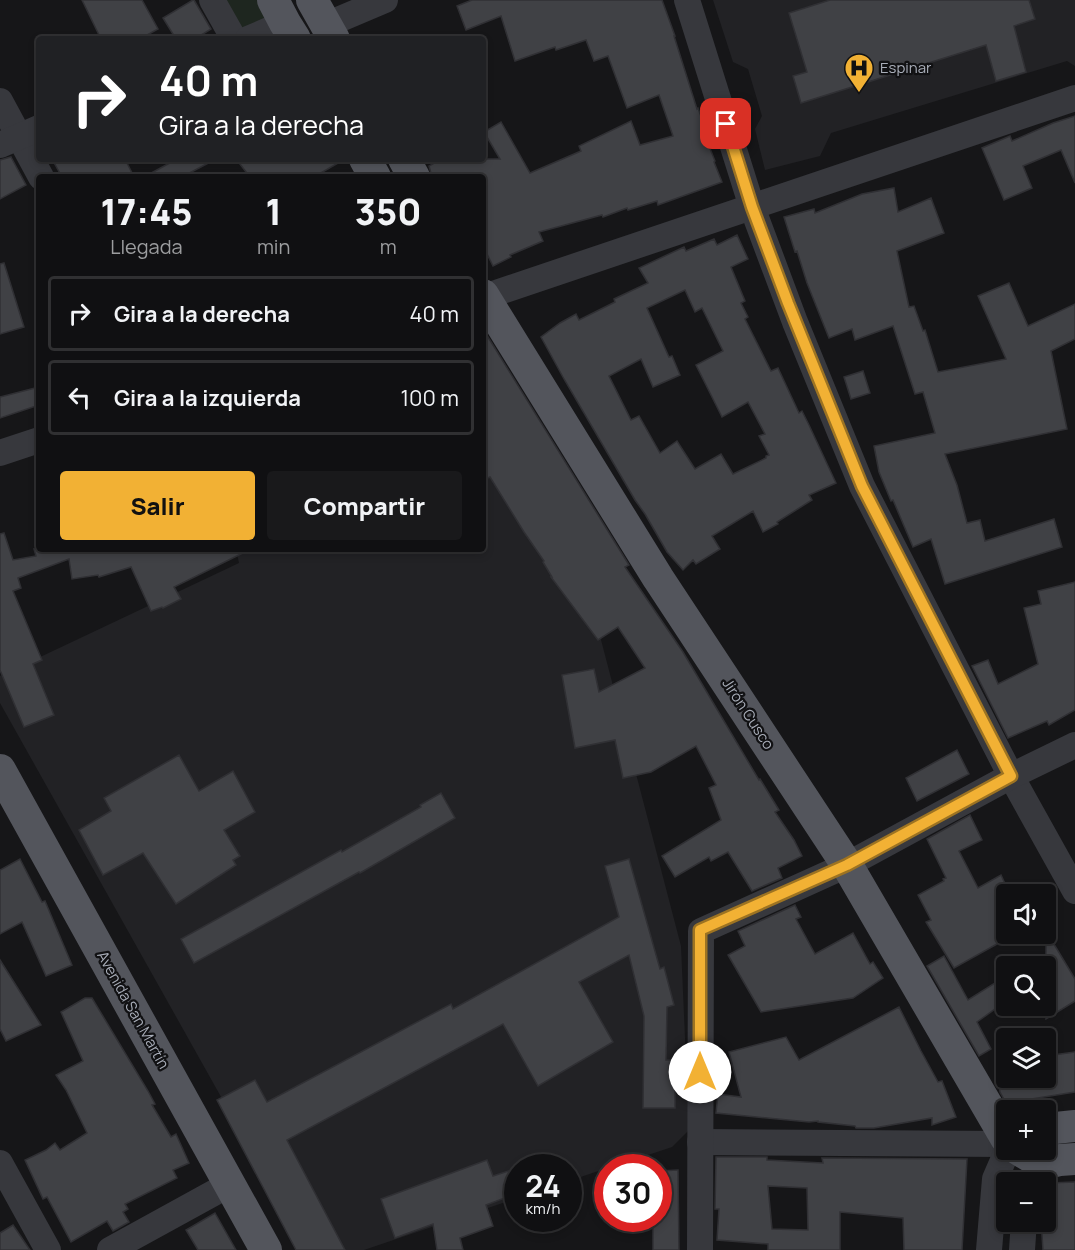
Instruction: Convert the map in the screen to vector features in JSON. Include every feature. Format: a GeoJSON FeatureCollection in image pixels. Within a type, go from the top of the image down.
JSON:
{"type":"FeatureCollection","features":[{"type":"Feature","properties":{"kind":"main road","name":"Jirón Cusco"},"geometry":{"type":"LineString","coordinates":[[486,301],[658,578],[847,865],[996,1121]]}},
{"type":"Feature","properties":{"kind":"main road","name":"Avenida San Martín"},"geometry":{"type":"LineString","coordinates":[[0,770],[266,1250]]}},
{"type":"Feature","properties":{"kind":"main road"},"geometry":{"type":"LineString","coordinates":[[1056,1128],[1075,1126]]}},
{"type":"Feature","properties":{"kind":"main road"},"geometry":{"type":"LineString","coordinates":[[1030,1165],[1075,1159]]}},
{"type":"Feature","properties":{"kind":"street"},"geometry":{"type":"LineString","coordinates":[[212,0],[232,36]]}},
{"type":"Feature","properties":{"kind":"street"},"geometry":{"type":"LineString","coordinates":[[259,36],[385,0]]}},
{"type":"Feature","properties":{"kind":"street"},"geometry":{"type":"LineString","coordinates":[[687,0],[752,207],[795,322],[862,486],[1011,776],[1075,891]]}},
{"type":"Feature","properties":{"kind":"street"},"geometry":{"type":"LineString","coordinates":[[486,295],[1075,99]]}},
{"type":"Feature","properties":{"kind":"street"},"geometry":{"type":"LineString","coordinates":[[0,101],[39,174]]}},
{"type":"Feature","properties":{"kind":"street"},"geometry":{"type":"LineString","coordinates":[[0,453],[36,441]]}},
{"type":"Feature","properties":{"kind":"street"},"geometry":{"type":"LineString","coordinates":[[700,1250],[700,930],[847,865],[1011,776],[1075,745]]}},
{"type":"Feature","properties":{"kind":"street"},"geometry":{"type":"LineString","coordinates":[[700,1142],[996,1144]]}},
{"type":"Feature","properties":{"kind":"street"},"geometry":{"type":"LineString","coordinates":[[989,1250],[995,1179],[1003,1160]]}},
{"type":"Feature","properties":{"kind":"street"},"geometry":{"type":"LineString","coordinates":[[0,1163],[48,1250]]}},
{"type":"Feature","properties":{"kind":"street"},"geometry":{"type":"LineString","coordinates":[[110,1250],[230,1184]]}},
{"type":"Feature","properties":{"kind":"street"},"geometry":{"type":"LineString","coordinates":[[1022,1250],[1023,1232]]}},
{"type":"Feature","properties":{"kind":"shaded area"},"geometry":{"type":"Polygon","coordinates":[[[219,0],[265,0],[272,16],[237,32],[219,0]]]}},
{"type":"Feature","properties":{"kind":"shaded area","name":"Espinar"},"geometry":{"type":"Polygon","coordinates":[[[713,0],[1075,0],[1075,66],[1067,61],[831,133],[820,156],[765,170],[755,129],[762,116],[748,69],[733,62],[713,0]]]}},
{"type":"Feature","properties":{"kind":"shaded area"},"geometry":{"type":"Polygon","coordinates":[[[486,452],[600,636],[681,946],[689,1130],[672,1147],[651,1154],[594,1154],[594,1172],[582,1177],[582,1154],[504,1154],[504,1202],[364,1250],[307,1250],[0,703],[0,676],[239,563],[237,552],[486,552],[486,452]]]}},
{"type":"Feature","properties":{"kind":"building"},"geometry":{"type":"Polygon","coordinates":[[[82,0],[142,0],[158,29],[145,36],[100,36],[82,0]]]}},
{"type":"Feature","properties":{"kind":"building"},"geometry":{"type":"Polygon","coordinates":[[[194,0],[211,29],[200,36],[174,36],[163,18],[194,0]]]}},
{"type":"Feature","properties":{"kind":"building"},"geometry":{"type":"Polygon","coordinates":[[[472,0],[662,0],[704,125],[701,126],[722,182],[658,205],[657,201],[539,232],[543,241],[510,255],[511,257],[493,266],[486,252],[486,174],[431,174],[429,166],[436,162],[486,162],[486,159],[500,159],[486,135],[486,131],[501,122],[530,173],[581,151],[579,146],[631,121],[640,145],[673,136],[659,95],[627,108],[608,56],[594,61],[586,40],[556,50],[555,47],[515,61],[501,16],[466,30],[457,6],[472,0]]]}},
{"type":"Feature","properties":{"kind":"building"},"geometry":{"type":"Polygon","coordinates":[[[830,0],[1029,0],[1035,19],[1014,26],[1026,72],[996,81],[986,45],[801,103],[793,76],[807,72],[789,13],[830,0]]]}},
{"type":"Feature","properties":{"kind":"building"},"geometry":{"type":"Polygon","coordinates":[[[1075,116],[1075,183],[1061,150],[1023,166],[1032,188],[1004,200],[982,148],[1010,136],[1012,141],[1075,116]]]}},
{"type":"Feature","properties":{"kind":"building"},"geometry":{"type":"Polygon","coordinates":[[[11,157],[26,185],[0,199],[0,160],[11,157]]]}},
{"type":"Feature","properties":{"kind":"building"},"geometry":{"type":"Polygon","coordinates":[[[54,162],[126,162],[132,174],[60,174],[54,162]]]}},
{"type":"Feature","properties":{"kind":"building"},"geometry":{"type":"Polygon","coordinates":[[[172,162],[210,162],[188,174],[150,174],[172,162]]]}},
{"type":"Feature","properties":{"kind":"building"},"geometry":{"type":"Polygon","coordinates":[[[238,162],[340,162],[319,174],[248,174],[238,162]]]}},
{"type":"Feature","properties":{"kind":"building"},"geometry":{"type":"Polygon","coordinates":[[[894,188],[898,212],[931,198],[944,233],[897,251],[909,307],[914,306],[923,331],[925,330],[938,372],[1006,359],[978,296],[1009,283],[1028,326],[1075,304],[1075,339],[1051,351],[1067,429],[945,454],[957,485],[967,523],[980,520],[985,541],[1054,519],[1062,547],[945,584],[931,539],[913,547],[879,472],[874,446],[935,433],[923,392],[915,394],[893,326],[855,340],[852,329],[829,338],[797,251],[795,252],[784,217],[814,209],[815,213],[862,194],[894,188]]]}},
{"type":"Feature","properties":{"kind":"building"},"geometry":{"type":"Polygon","coordinates":[[[737,235],[748,259],[731,267],[745,301],[741,303],[748,317],[745,319],[771,371],[778,368],[799,413],[802,411],[836,483],[809,495],[812,500],[763,532],[753,511],[712,536],[720,549],[696,564],[693,560],[683,570],[667,552],[635,500],[541,337],[576,314],[579,320],[615,302],[614,299],[648,283],[639,268],[684,247],[686,251],[714,239],[717,245],[737,235]],[[685,290],[647,308],[669,357],[672,356],[680,375],[653,387],[641,359],[609,376],[631,420],[639,416],[660,453],[677,441],[695,469],[721,454],[733,474],[769,455],[759,436],[765,434],[748,402],[722,417],[696,365],[723,351],[702,308],[695,312],[685,290]]]}},
{"type":"Feature","properties":{"kind":"building"},"geometry":{"type":"Polygon","coordinates":[[[4,263],[24,327],[0,334],[0,264],[4,263]]]}},
{"type":"Feature","properties":{"kind":"building"},"geometry":{"type":"Polygon","coordinates":[[[486,334],[629,565],[625,567],[683,652],[779,810],[775,812],[802,856],[778,868],[782,878],[752,891],[728,852],[711,861],[709,857],[675,877],[662,856],[721,820],[709,788],[716,785],[696,746],[651,772],[623,778],[615,740],[575,748],[562,675],[594,669],[599,692],[645,668],[618,627],[598,640],[551,577],[544,561],[490,477],[486,479],[486,334]]]}},
{"type":"Feature","properties":{"kind":"building"},"geometry":{"type":"Polygon","coordinates":[[[863,371],[870,393],[851,399],[844,377],[863,371]]]}},
{"type":"Feature","properties":{"kind":"building"},"geometry":{"type":"Polygon","coordinates":[[[36,388],[36,406],[0,418],[0,397],[36,388]]]}},
{"type":"Feature","properties":{"kind":"building"},"geometry":{"type":"Polygon","coordinates":[[[4,533],[13,560],[36,556],[34,549],[36,552],[245,552],[174,587],[181,599],[151,611],[131,567],[99,577],[98,575],[72,579],[69,559],[18,578],[21,588],[13,591],[42,660],[33,664],[54,715],[24,727],[0,670],[0,534],[4,533]]]}},
{"type":"Feature","properties":{"kind":"building"},"geometry":{"type":"Polygon","coordinates":[[[1075,582],[1075,710],[1049,725],[1047,721],[1008,738],[972,666],[988,660],[998,684],[1038,664],[1024,608],[1041,604],[1038,591],[1075,582]]]}},
{"type":"Feature","properties":{"kind":"building"},"geometry":{"type":"Polygon","coordinates":[[[957,750],[969,774],[917,801],[906,778],[957,750]]]}},
{"type":"Feature","properties":{"kind":"building"},"geometry":{"type":"Polygon","coordinates":[[[179,755],[199,791],[233,771],[255,812],[224,830],[240,856],[233,860],[236,865],[176,904],[143,853],[103,875],[79,830],[111,811],[104,798],[179,755]]]}},
{"type":"Feature","properties":{"kind":"building"},"geometry":{"type":"Polygon","coordinates":[[[441,793],[455,818],[360,873],[194,963],[181,939],[341,850],[342,852],[441,793]]]}},
{"type":"Feature","properties":{"kind":"building"},"geometry":{"type":"Polygon","coordinates":[[[970,815],[982,840],[959,851],[978,888],[1001,875],[1005,884],[996,884],[997,944],[954,968],[926,922],[931,920],[918,895],[946,878],[927,839],[970,815]]]}},
{"type":"Feature","properties":{"kind":"building"},"geometry":{"type":"Polygon","coordinates":[[[20,859],[42,902],[45,901],[72,965],[46,976],[22,922],[0,934],[0,870],[20,859]]]}},
{"type":"Feature","properties":{"kind":"building"},"geometry":{"type":"Polygon","coordinates":[[[629,859],[660,969],[664,967],[674,1005],[667,1007],[666,1060],[675,1060],[675,1108],[643,1108],[644,1016],[629,955],[579,982],[613,1042],[538,1086],[503,1024],[287,1140],[345,1250],[296,1250],[217,1100],[255,1080],[267,1102],[451,1004],[453,1009],[619,917],[605,866],[629,859]]]}},
{"type":"Feature","properties":{"kind":"building"},"geometry":{"type":"Polygon","coordinates":[[[795,905],[801,917],[796,919],[815,954],[853,933],[870,964],[873,962],[883,978],[853,998],[761,1012],[728,955],[745,946],[738,931],[795,905]]]}},
{"type":"Feature","properties":{"kind":"building"},"geometry":{"type":"Polygon","coordinates":[[[1046,944],[1054,944],[1075,979],[1075,1001],[1056,1013],[1056,956],[1046,956],[1046,944]]]}},
{"type":"Feature","properties":{"kind":"building"},"geometry":{"type":"Polygon","coordinates":[[[944,956],[968,1000],[996,982],[996,1008],[977,1022],[991,1049],[979,1056],[927,966],[944,956]]]}},
{"type":"Feature","properties":{"kind":"building"},"geometry":{"type":"Polygon","coordinates":[[[0,960],[41,1025],[6,1041],[0,1029],[0,960]]]}},
{"type":"Feature","properties":{"kind":"building"},"geometry":{"type":"Polygon","coordinates":[[[85,998],[92,998],[148,1091],[155,1104],[152,1105],[171,1137],[176,1134],[189,1163],[173,1170],[177,1178],[125,1204],[128,1209],[123,1212],[129,1222],[113,1231],[107,1221],[71,1242],[47,1197],[43,1199],[25,1160],[55,1143],[60,1150],[87,1133],[56,1075],[83,1061],[61,1012],[85,998]]]}},
{"type":"Feature","properties":{"kind":"building"},"geometry":{"type":"Polygon","coordinates":[[[899,1007],[938,1082],[942,1081],[956,1117],[932,1125],[932,1118],[874,1128],[856,1128],[818,1121],[716,1113],[718,1094],[741,1097],[729,1052],[786,1037],[799,1060],[899,1007]]]}},
{"type":"Feature","properties":{"kind":"building"},"geometry":{"type":"Polygon","coordinates":[[[1075,1052],[1075,1092],[1025,1100],[1004,1100],[999,1088],[1056,1088],[1056,1055],[1075,1052]]]}},
{"type":"Feature","properties":{"kind":"building"},"geometry":{"type":"Polygon","coordinates":[[[716,1157],[767,1157],[767,1160],[823,1163],[822,1158],[967,1159],[962,1250],[904,1250],[903,1218],[840,1212],[840,1250],[768,1250],[768,1244],[717,1240],[719,1209],[715,1209],[716,1157]],[[768,1186],[772,1229],[808,1230],[807,1188],[768,1186]]]}},
{"type":"Feature","properties":{"kind":"building"},"geometry":{"type":"Polygon","coordinates":[[[487,1160],[493,1176],[504,1172],[504,1198],[486,1205],[493,1226],[460,1238],[463,1250],[437,1250],[433,1224],[395,1238],[381,1199],[487,1160]]]}},
{"type":"Feature","properties":{"kind":"building"},"geometry":{"type":"Polygon","coordinates":[[[672,1170],[678,1170],[679,1250],[653,1250],[653,1232],[672,1232],[672,1170]]]}},
{"type":"Feature","properties":{"kind":"building"},"geometry":{"type":"Polygon","coordinates":[[[1075,1182],[1075,1250],[1043,1250],[1042,1232],[1056,1232],[1056,1183],[1075,1182]]]}},
{"type":"Feature","properties":{"kind":"building"},"geometry":{"type":"Polygon","coordinates":[[[215,1213],[236,1250],[198,1250],[186,1230],[215,1213]]]}},
{"type":"Feature","properties":{"kind":"building"},"geometry":{"type":"Polygon","coordinates":[[[13,1225],[30,1250],[0,1250],[0,1233],[13,1225]]]}},
{"type":"Feature","properties":{"kind":"place","name":"Espinar"},"geometry":{"type":"Point","coordinates":[859,94]}},
{"type":"Feature","properties":{"kind":"route"},"geometry":{"type":"LineString","coordinates":[[700,1072],[700,930],[847,865],[1011,776],[862,486],[795,322],[752,207],[726,124]]}}]}
